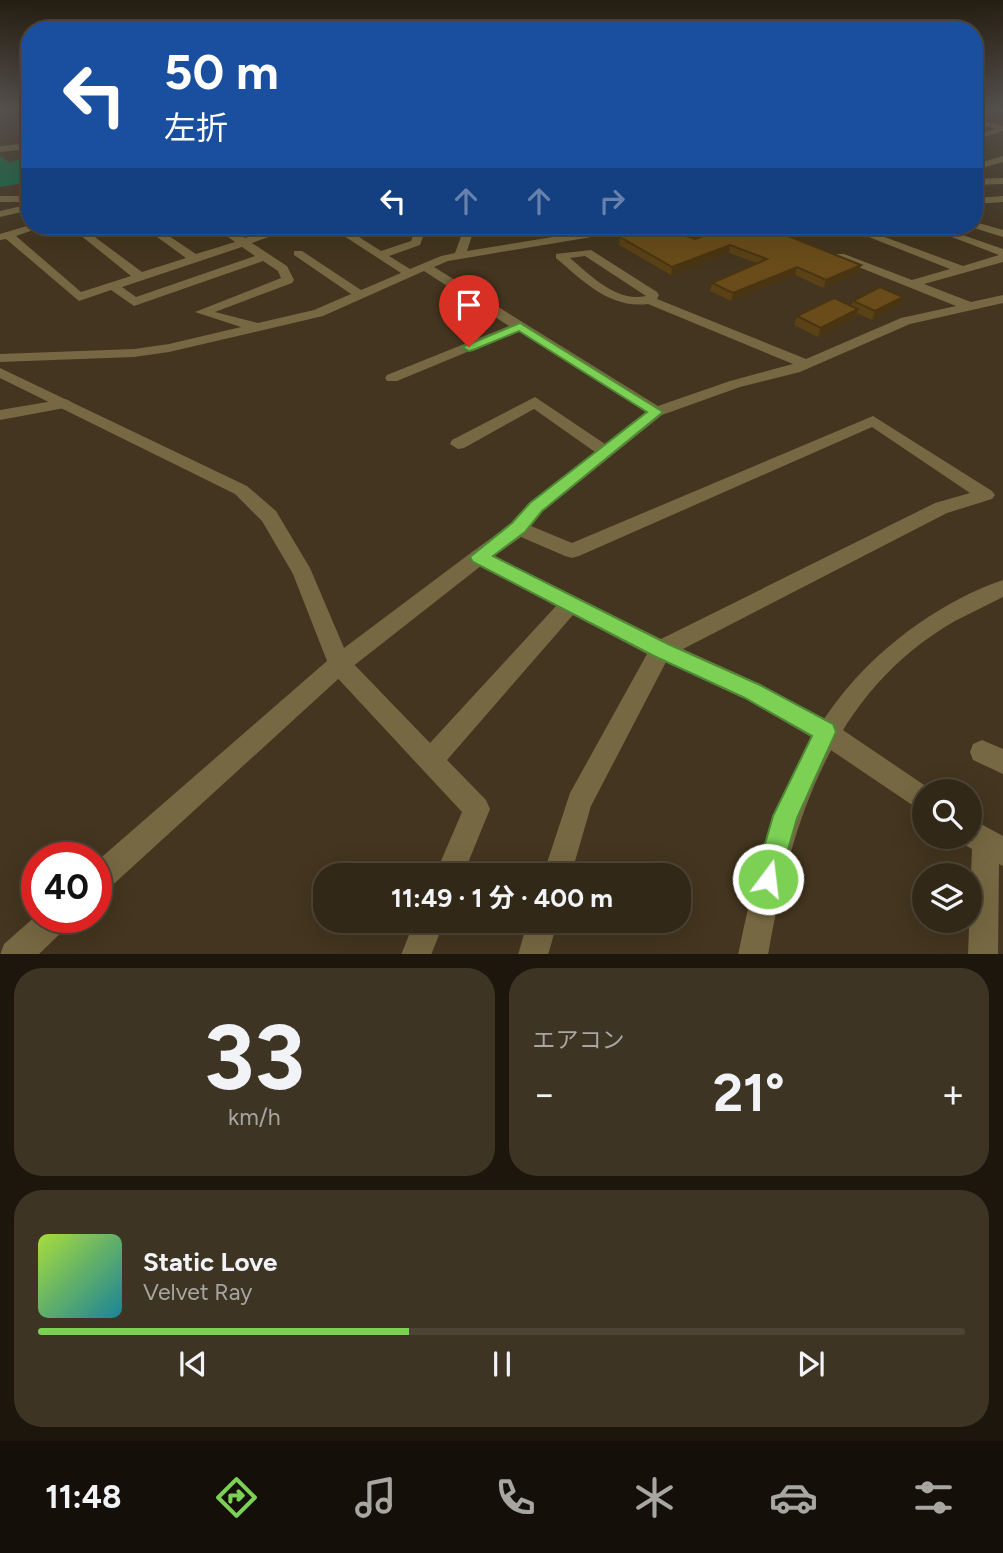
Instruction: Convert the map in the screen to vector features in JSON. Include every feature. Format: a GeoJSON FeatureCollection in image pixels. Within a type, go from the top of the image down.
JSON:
{"type":"FeatureCollection","features":[{"type":"Feature","properties":{"kind":"street"},"geometry":{"type":"LineString","coordinates":[[983,165],[1003,159]]}},
{"type":"Feature","properties":{"kind":"street"},"geometry":{"type":"LineString","coordinates":[[983,182],[1003,181]]}},
{"type":"Feature","properties":{"kind":"street"},"geometry":{"type":"LineString","coordinates":[[0,199],[21,203]]}},
{"type":"Feature","properties":{"kind":"street"},"geometry":{"type":"LineString","coordinates":[[0,214],[21,207]]}},
{"type":"Feature","properties":{"kind":"street"},"geometry":{"type":"LineString","coordinates":[[983,228],[1003,234]]}},
{"type":"Feature","properties":{"kind":"street"},"geometry":{"type":"LineString","coordinates":[[4,236],[21,231]]}},
{"type":"Feature","properties":{"kind":"street"},"geometry":{"type":"LineString","coordinates":[[86,235],[139,276]]}},
{"type":"Feature","properties":{"kind":"street"},"geometry":{"type":"LineString","coordinates":[[160,235],[194,258]]}},
{"type":"Feature","properties":{"kind":"street"},"geometry":{"type":"LineString","coordinates":[[234,235],[283,269],[288,280],[202,312],[256,327]]}},
{"type":"Feature","properties":{"kind":"street"},"geometry":{"type":"LineString","coordinates":[[4,236],[79,297],[264,235]]}},
{"type":"Feature","properties":{"kind":"street"},"geometry":{"type":"LineString","coordinates":[[353,235],[350,236],[410,273]]}},
{"type":"Feature","properties":{"kind":"street"},"geometry":{"type":"LineString","coordinates":[[380,255],[416,243],[419,235]]}},
{"type":"Feature","properties":{"kind":"street"},"geometry":{"type":"LineString","coordinates":[[460,255],[467,235]]}},
{"type":"Feature","properties":{"kind":"street"},"geometry":{"type":"LineString","coordinates":[[0,358],[134,353],[169,348],[318,313],[410,273],[460,255],[583,235]]}},
{"type":"Feature","properties":{"kind":"street"},"geometry":{"type":"LineString","coordinates":[[785,235],[801,241]]}},
{"type":"Feature","properties":{"kind":"street"},"geometry":{"type":"LineString","coordinates":[[870,235],[963,270]]}},
{"type":"Feature","properties":{"kind":"street"},"geometry":{"type":"LineString","coordinates":[[953,235],[1003,253]]}},
{"type":"Feature","properties":{"kind":"street"},"geometry":{"type":"LineString","coordinates":[[825,251],[971,307]]}},
{"type":"Feature","properties":{"kind":"street"},"geometry":{"type":"LineString","coordinates":[[649,300],[653,295],[587,252],[561,256],[599,287],[635,304],[649,300],[805,365]]}},
{"type":"Feature","properties":{"kind":"street"},"geometry":{"type":"LineString","coordinates":[[298,253],[361,295]]}},
{"type":"Feature","properties":{"kind":"street"},"geometry":{"type":"LineString","coordinates":[[112,285],[134,302],[265,256]]}},
{"type":"Feature","properties":{"kind":"street"},"geometry":{"type":"LineString","coordinates":[[911,284],[1003,258]]}},
{"type":"Feature","properties":{"kind":"street"},"geometry":{"type":"LineString","coordinates":[[425,267],[656,412]]}},
{"type":"Feature","properties":{"kind":"street"},"geometry":{"type":"LineString","coordinates":[[112,867],[339,663],[519,528],[536,507],[656,412],[735,384],[777,375],[805,365],[906,321],[1003,299]]}},
{"type":"Feature","properties":{"kind":"street"},"geometry":{"type":"LineString","coordinates":[[392,378],[520,326]]}},
{"type":"Feature","properties":{"kind":"street"},"geometry":{"type":"LineString","coordinates":[[0,372],[242,490],[269,516],[303,573],[339,663],[477,809],[454,863]]}},
{"type":"Feature","properties":{"kind":"street"},"geometry":{"type":"LineString","coordinates":[[458,444],[535,402],[606,452]]}},
{"type":"Feature","properties":{"kind":"street"},"geometry":{"type":"LineString","coordinates":[[0,415],[65,404]]}},
{"type":"Feature","properties":{"kind":"street"},"geometry":{"type":"LineString","coordinates":[[519,528],[572,551],[873,421],[986,495],[941,508],[661,650],[579,802],[561,863]]}},
{"type":"Feature","properties":{"kind":"street"},"geometry":{"type":"LineString","coordinates":[[479,557],[661,650],[752,691],[825,732],[912,792]]}},
{"type":"Feature","properties":{"kind":"street"},"geometry":{"type":"LineString","coordinates":[[753,954],[762,900],[785,816],[825,732],[874,673],[928,627],[964,604],[1003,588]]}},
{"type":"Feature","properties":{"kind":"street"},"geometry":{"type":"LineString","coordinates":[[432,759],[570,604]]}},
{"type":"Feature","properties":{"kind":"street"},"geometry":{"type":"LineString","coordinates":[[983,954],[986,842]]}},
{"type":"Feature","properties":{"kind":"street"},"geometry":{"type":"LineString","coordinates":[[15,954],[39,933]]}},
{"type":"Feature","properties":{"kind":"street"},"geometry":{"type":"LineString","coordinates":[[416,954],[425,933]]}},
{"type":"Feature","properties":{"kind":"street"},"geometry":{"type":"LineString","coordinates":[[533,954],[539,933]]}},
{"type":"Feature","properties":{"kind":"green space"},"geometry":{"type":"Polygon","coordinates":[[[0,156],[9,162],[21,160],[21,184],[0,187],[0,156]]]}},
{"type":"Feature","properties":{"kind":"building"},"geometry":{"type":"Polygon","coordinates":[[[683,235],[695,239],[706,235],[786,235],[861,265],[826,280],[797,267],[733,293],[712,283],[767,259],[730,245],[672,267],[620,237],[683,235]]]}},
{"type":"Feature","properties":{"kind":"building"},"geometry":{"type":"Polygon","coordinates":[[[880,287],[903,297],[875,311],[853,301],[880,287]]]}},
{"type":"Feature","properties":{"kind":"building"},"geometry":{"type":"Polygon","coordinates":[[[834,298],[858,309],[821,328],[797,316],[834,298]]]}},
{"type":"Feature","properties":{"kind":"route"},"geometry":{"type":"LineString","coordinates":[[469,347],[520,326],[656,412],[536,507],[519,528],[479,557],[661,650],[752,691],[825,732],[785,816],[768,879]]}}]}
